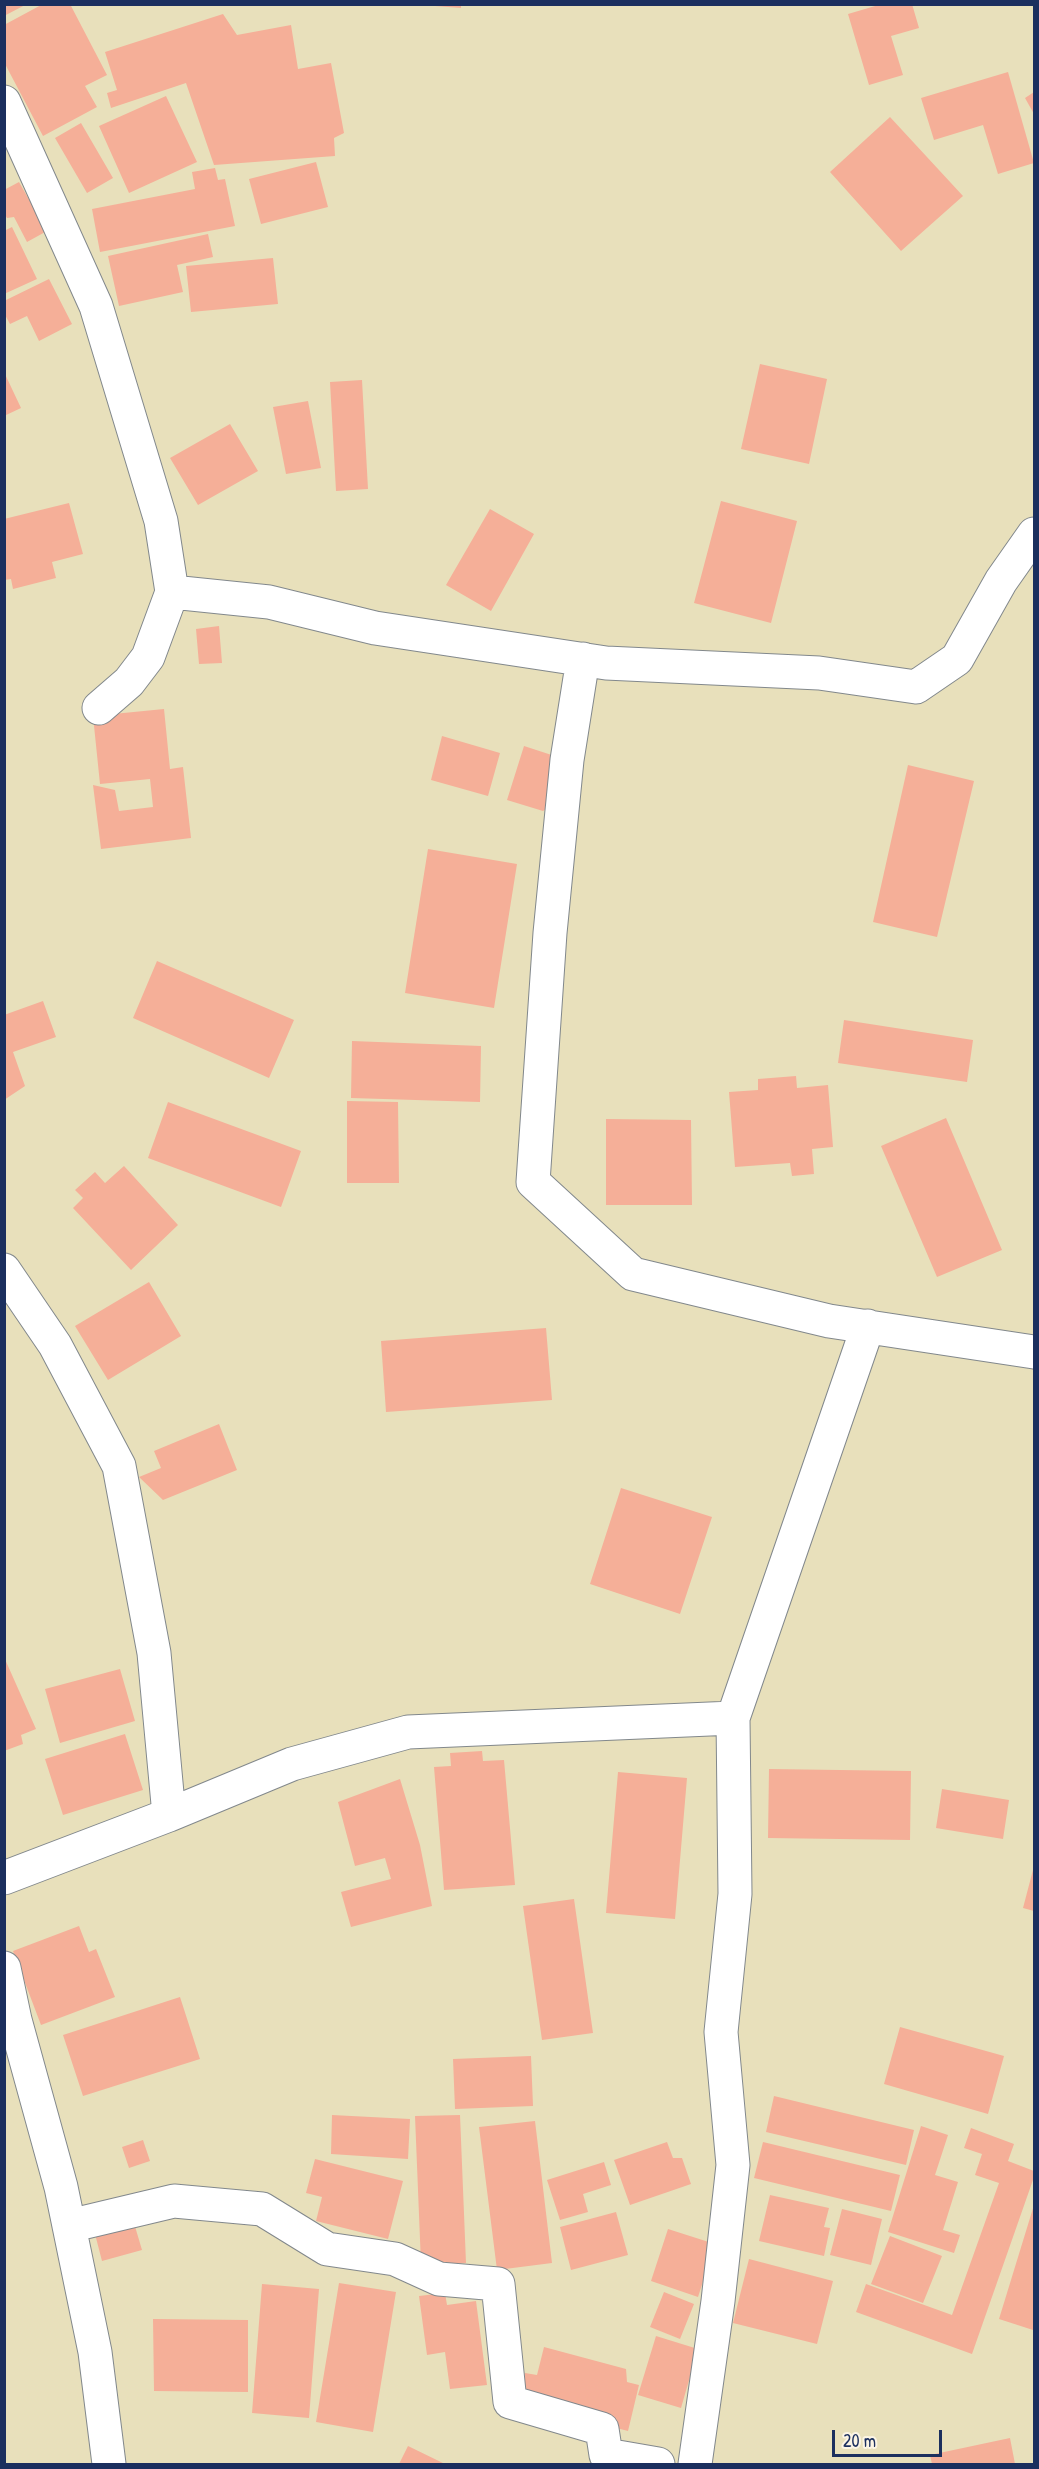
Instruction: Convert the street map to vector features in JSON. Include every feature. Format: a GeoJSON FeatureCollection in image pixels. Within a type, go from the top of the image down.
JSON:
{"type":"FeatureCollection","features":[{"type":"Feature","properties":{"kind":"street"},"geometry":{"type":"LineString","coordinates":[[4,102],[96,306],[161,521],[172,592],[148,657],[129,682],[99,708]]}},
{"type":"Feature","properties":{"kind":"street"},"geometry":{"type":"LineString","coordinates":[[172,592],[269,602],[375,628],[606,663],[819,673],[916,687],[957,659],[1001,581],[1035,534]]}},
{"type":"Feature","properties":{"kind":"street"},"geometry":{"type":"LineString","coordinates":[[583,659],[565,771],[550,933],[533,1182],[633,1274],[829,1321],[1035,1352]]}},
{"type":"Feature","properties":{"kind":"street"},"geometry":{"type":"LineString","coordinates":[[4,1270],[55,1345],[120,1466],[154,1653],[169,1815]]}},
{"type":"Feature","properties":{"kind":"street"},"geometry":{"type":"LineString","coordinates":[[695,2464],[718,2301],[733,2165],[721,2032],[735,1894],[733,1718],[868,1326]]}},
{"type":"Feature","properties":{"kind":"street"},"geometry":{"type":"LineString","coordinates":[[4,1878],[169,1815],[292,1764],[408,1731],[733,1718]]}},
{"type":"Feature","properties":{"kind":"street"},"geometry":{"type":"LineString","coordinates":[[4,1968],[15,2020],[61,2187],[95,2352],[109,2464]]}},
{"type":"Feature","properties":{"kind":"street"},"geometry":{"type":"LineString","coordinates":[[69,2226],[174,2201],[262,2209],[327,2249],[395,2259],[440,2279],[498,2284],[510,2402],[602,2429],[606,2455],[658,2464]]}},
{"type":"Feature","properties":{"kind":"building"},"geometry":{"type":"Polygon","coordinates":[[[4,4],[27,4],[4,16],[4,4]]]}},
{"type":"Feature","properties":{"kind":"building"},"geometry":{"type":"Polygon","coordinates":[[[43,4],[70,4],[107,75],[85,86],[97,107],[43,136],[4,62],[4,25],[43,4]]]}},
{"type":"Feature","properties":{"kind":"building"},"geometry":{"type":"Polygon","coordinates":[[[435,4],[461,4],[461,8],[435,6],[435,4]]]}},
{"type":"Feature","properties":{"kind":"building"},"geometry":{"type":"Polygon","coordinates":[[[882,4],[912,4],[919,28],[891,36],[903,75],[869,85],[848,14],[882,4]]]}},
{"type":"Feature","properties":{"kind":"building"},"geometry":{"type":"Polygon","coordinates":[[[223,14],[237,35],[291,25],[298,69],[331,63],[344,133],[334,138],[335,156],[214,165],[186,83],[111,108],[107,93],[117,90],[105,52],[223,14]]]}},
{"type":"Feature","properties":{"kind":"building"},"geometry":{"type":"Polygon","coordinates":[[[1008,72],[1034,163],[998,174],[983,125],[934,140],[921,98],[1008,72]]]}},
{"type":"Feature","properties":{"kind":"building"},"geometry":{"type":"Polygon","coordinates":[[[1034,92],[1034,114],[1025,98],[1034,92]]]}},
{"type":"Feature","properties":{"kind":"building"},"geometry":{"type":"Polygon","coordinates":[[[166,96],[197,162],[129,193],[99,126],[166,96]]]}},
{"type":"Feature","properties":{"kind":"building"},"geometry":{"type":"Polygon","coordinates":[[[890,117],[963,196],[901,251],[830,172],[890,117]]]}},
{"type":"Feature","properties":{"kind":"building"},"geometry":{"type":"Polygon","coordinates":[[[81,123],[113,178],[87,193],[55,138],[81,123]]]}},
{"type":"Feature","properties":{"kind":"building"},"geometry":{"type":"Polygon","coordinates":[[[316,162],[328,207],[261,224],[249,179],[316,162]]]}},
{"type":"Feature","properties":{"kind":"building"},"geometry":{"type":"Polygon","coordinates":[[[215,168],[218,180],[225,179],[235,226],[100,252],[92,209],[195,189],[192,172],[215,168]]]}},
{"type":"Feature","properties":{"kind":"building"},"geometry":{"type":"Polygon","coordinates":[[[19,182],[47,231],[27,242],[14,217],[7,218],[4,213],[4,190],[19,182]]]}},
{"type":"Feature","properties":{"kind":"building"},"geometry":{"type":"Polygon","coordinates":[[[12,227],[37,279],[4,294],[4,231],[12,227]]]}},
{"type":"Feature","properties":{"kind":"building"},"geometry":{"type":"Polygon","coordinates":[[[208,234],[213,257],[177,265],[183,292],[119,306],[108,256],[208,234]]]}},
{"type":"Feature","properties":{"kind":"building"},"geometry":{"type":"Polygon","coordinates":[[[273,258],[278,304],[191,312],[186,266],[273,258]]]}},
{"type":"Feature","properties":{"kind":"building"},"geometry":{"type":"Polygon","coordinates":[[[49,279],[72,324],[39,341],[27,316],[10,324],[4,313],[4,301],[49,279]]]}},
{"type":"Feature","properties":{"kind":"building"},"geometry":{"type":"Polygon","coordinates":[[[760,364],[827,379],[809,464],[741,449],[760,364]]]}},
{"type":"Feature","properties":{"kind":"building"},"geometry":{"type":"Polygon","coordinates":[[[4,372],[21,408],[4,416],[4,372]]]}},
{"type":"Feature","properties":{"kind":"building"},"geometry":{"type":"Polygon","coordinates":[[[362,380],[368,489],[336,491],[330,382],[362,380]]]}},
{"type":"Feature","properties":{"kind":"building"},"geometry":{"type":"Polygon","coordinates":[[[308,401],[321,468],[286,474],[273,407],[308,401]]]}},
{"type":"Feature","properties":{"kind":"building"},"geometry":{"type":"Polygon","coordinates":[[[230,424],[258,471],[198,505],[170,458],[230,424]]]}},
{"type":"Feature","properties":{"kind":"building"},"geometry":{"type":"Polygon","coordinates":[[[721,501],[797,521],[771,623],[694,603],[721,501]]]}},
{"type":"Feature","properties":{"kind":"building"},"geometry":{"type":"Polygon","coordinates":[[[69,503],[83,554],[52,562],[56,578],[13,589],[11,579],[4,580],[4,519],[69,503]]]}},
{"type":"Feature","properties":{"kind":"building"},"geometry":{"type":"Polygon","coordinates":[[[490,509],[534,534],[491,611],[446,585],[490,509]]]}},
{"type":"Feature","properties":{"kind":"building"},"geometry":{"type":"Polygon","coordinates":[[[219,626],[222,663],[199,664],[196,629],[219,626]]]}},
{"type":"Feature","properties":{"kind":"building"},"geometry":{"type":"Polygon","coordinates":[[[164,709],[170,769],[183,767],[191,838],[101,849],[93,785],[115,790],[119,811],[153,807],[150,779],[100,784],[93,716],[164,709]]]}},
{"type":"Feature","properties":{"kind":"building"},"geometry":{"type":"Polygon","coordinates":[[[442,736],[500,753],[488,796],[431,780],[442,736]]]}},
{"type":"Feature","properties":{"kind":"building"},"geometry":{"type":"Polygon","coordinates":[[[524,746],[567,760],[553,804],[543,811],[507,800],[524,746]]]}},
{"type":"Feature","properties":{"kind":"building"},"geometry":{"type":"Polygon","coordinates":[[[908,765],[974,781],[937,937],[873,922],[908,765]]]}},
{"type":"Feature","properties":{"kind":"building"},"geometry":{"type":"Polygon","coordinates":[[[428,849],[517,864],[494,1008],[405,993],[428,849]]]}},
{"type":"Feature","properties":{"kind":"building"},"geometry":{"type":"Polygon","coordinates":[[[157,961],[294,1020],[269,1078],[133,1018],[157,961]]]}},
{"type":"Feature","properties":{"kind":"building"},"geometry":{"type":"Polygon","coordinates":[[[43,1001],[56,1037],[13,1052],[25,1086],[4,1100],[4,1015],[43,1001]]]}},
{"type":"Feature","properties":{"kind":"building"},"geometry":{"type":"Polygon","coordinates":[[[844,1020],[973,1040],[967,1082],[838,1063],[844,1020]]]}},
{"type":"Feature","properties":{"kind":"building"},"geometry":{"type":"Polygon","coordinates":[[[352,1041],[481,1046],[480,1102],[351,1098],[352,1041]]]}},
{"type":"Feature","properties":{"kind":"building"},"geometry":{"type":"Polygon","coordinates":[[[796,1076],[797,1088],[828,1085],[833,1147],[812,1149],[814,1174],[792,1176],[790,1163],[735,1167],[729,1092],[758,1090],[758,1079],[796,1076]]]}},
{"type":"Feature","properties":{"kind":"building"},"geometry":{"type":"Polygon","coordinates":[[[347,1101],[398,1102],[399,1183],[347,1183],[347,1101]]]}},
{"type":"Feature","properties":{"kind":"building"},"geometry":{"type":"Polygon","coordinates":[[[168,1102],[301,1151],[281,1207],[148,1158],[168,1102]]]}},
{"type":"Feature","properties":{"kind":"building"},"geometry":{"type":"Polygon","coordinates":[[[946,1118],[1002,1250],[937,1277],[881,1146],[946,1118]]]}},
{"type":"Feature","properties":{"kind":"building"},"geometry":{"type":"Polygon","coordinates":[[[606,1119],[691,1120],[692,1205],[606,1205],[606,1119]]]}},
{"type":"Feature","properties":{"kind":"building"},"geometry":{"type":"Polygon","coordinates":[[[124,1166],[178,1225],[131,1270],[73,1208],[83,1198],[75,1190],[95,1172],[105,1183],[124,1166]]]}},
{"type":"Feature","properties":{"kind":"building"},"geometry":{"type":"Polygon","coordinates":[[[149,1282],[181,1336],[108,1380],[75,1326],[149,1282]]]}},
{"type":"Feature","properties":{"kind":"building"},"geometry":{"type":"Polygon","coordinates":[[[546,1328],[552,1400],[386,1412],[381,1341],[546,1328]]]}},
{"type":"Feature","properties":{"kind":"building"},"geometry":{"type":"Polygon","coordinates":[[[219,1424],[237,1470],[163,1500],[139,1477],[161,1468],[154,1451],[219,1424]]]}},
{"type":"Feature","properties":{"kind":"building"},"geometry":{"type":"Polygon","coordinates":[[[621,1488],[712,1517],[680,1614],[590,1584],[621,1488]]]}},
{"type":"Feature","properties":{"kind":"building"},"geometry":{"type":"Polygon","coordinates":[[[4,1657],[36,1729],[21,1735],[23,1744],[4,1751],[4,1657]]]}},
{"type":"Feature","properties":{"kind":"building"},"geometry":{"type":"Polygon","coordinates":[[[120,1669],[135,1721],[60,1743],[45,1689],[120,1669]]]}},
{"type":"Feature","properties":{"kind":"building"},"geometry":{"type":"Polygon","coordinates":[[[125,1734],[143,1790],[63,1815],[45,1759],[125,1734]]]}},
{"type":"Feature","properties":{"kind":"building"},"geometry":{"type":"Polygon","coordinates":[[[482,1751],[483,1761],[504,1760],[515,1885],[444,1890],[434,1767],[451,1766],[450,1753],[482,1751]]]}},
{"type":"Feature","properties":{"kind":"building"},"geometry":{"type":"Polygon","coordinates":[[[769,1769],[911,1771],[910,1840],[768,1838],[769,1769]]]}},
{"type":"Feature","properties":{"kind":"building"},"geometry":{"type":"Polygon","coordinates":[[[618,1772],[687,1778],[675,1919],[606,1913],[618,1772]]]}},
{"type":"Feature","properties":{"kind":"building"},"geometry":{"type":"Polygon","coordinates":[[[400,1779],[420,1845],[432,1906],[351,1927],[341,1892],[391,1879],[385,1858],[355,1866],[338,1802],[400,1779]]]}},
{"type":"Feature","properties":{"kind":"building"},"geometry":{"type":"Polygon","coordinates":[[[942,1789],[1009,1800],[1003,1839],[936,1828],[942,1789]]]}},
{"type":"Feature","properties":{"kind":"building"},"geometry":{"type":"Polygon","coordinates":[[[1034,1866],[1034,1911],[1023,1908],[1034,1866]]]}},
{"type":"Feature","properties":{"kind":"building"},"geometry":{"type":"Polygon","coordinates":[[[574,1899],[593,2033],[542,2040],[523,1906],[574,1899]]]}},
{"type":"Feature","properties":{"kind":"building"},"geometry":{"type":"Polygon","coordinates":[[[79,1926],[89,1952],[96,1949],[115,1997],[41,2025],[13,1951],[79,1926]]]}},
{"type":"Feature","properties":{"kind":"building"},"geometry":{"type":"Polygon","coordinates":[[[180,1997],[200,2059],[83,2096],[63,2035],[180,1997]]]}},
{"type":"Feature","properties":{"kind":"building"},"geometry":{"type":"Polygon","coordinates":[[[900,2027],[1004,2056],[988,2114],[884,2084],[900,2027]]]}},
{"type":"Feature","properties":{"kind":"building"},"geometry":{"type":"Polygon","coordinates":[[[531,2056],[533,2106],[455,2109],[453,2059],[531,2056]]]}},
{"type":"Feature","properties":{"kind":"building"},"geometry":{"type":"Polygon","coordinates":[[[774,2096],[914,2130],[906,2165],[766,2132],[774,2096]]]}},
{"type":"Feature","properties":{"kind":"building"},"geometry":{"type":"Polygon","coordinates":[[[332,2115],[410,2119],[408,2159],[331,2154],[332,2115]]]}},
{"type":"Feature","properties":{"kind":"building"},"geometry":{"type":"Polygon","coordinates":[[[460,2115],[466,2263],[421,2264],[415,2116],[460,2115]]]}},
{"type":"Feature","properties":{"kind":"building"},"geometry":{"type":"Polygon","coordinates":[[[535,2121],[552,2263],[497,2270],[479,2127],[535,2121]]]}},
{"type":"Feature","properties":{"kind":"building"},"geometry":{"type":"Polygon","coordinates":[[[921,2126],[948,2135],[935,2175],[958,2182],[943,2230],[960,2235],[954,2253],[888,2232],[921,2126]]]}},
{"type":"Feature","properties":{"kind":"building"},"geometry":{"type":"Polygon","coordinates":[[[971,2128],[1014,2144],[1008,2161],[1034,2171],[1034,2177],[972,2354],[856,2312],[866,2284],[952,2315],[999,2183],[975,2175],[982,2154],[964,2148],[971,2128]]]}},
{"type":"Feature","properties":{"kind":"building"},"geometry":{"type":"Polygon","coordinates":[[[143,2140],[150,2161],[129,2168],[122,2147],[143,2140]]]}},
{"type":"Feature","properties":{"kind":"building"},"geometry":{"type":"Polygon","coordinates":[[[667,2142],[673,2158],[682,2158],[691,2184],[630,2205],[614,2160],[667,2142]]]}},
{"type":"Feature","properties":{"kind":"building"},"geometry":{"type":"Polygon","coordinates":[[[763,2142],[900,2175],[891,2211],[754,2178],[763,2142]]]}},
{"type":"Feature","properties":{"kind":"building"},"geometry":{"type":"Polygon","coordinates":[[[315,2159],[403,2181],[388,2239],[316,2221],[322,2197],[306,2193],[315,2159]]]}},
{"type":"Feature","properties":{"kind":"building"},"geometry":{"type":"Polygon","coordinates":[[[604,2162],[611,2185],[583,2194],[588,2212],[560,2220],[547,2180],[604,2162]]]}},
{"type":"Feature","properties":{"kind":"building"},"geometry":{"type":"Polygon","coordinates":[[[770,2195],[829,2208],[824,2227],[830,2228],[824,2256],[759,2241],[770,2195]]]}},
{"type":"Feature","properties":{"kind":"building"},"geometry":{"type":"Polygon","coordinates":[[[1034,2205],[1034,2326],[1033,2330],[999,2319],[1034,2205]]]}},
{"type":"Feature","properties":{"kind":"building"},"geometry":{"type":"Polygon","coordinates":[[[842,2209],[882,2219],[871,2265],[830,2255],[842,2209]]]}},
{"type":"Feature","properties":{"kind":"building"},"geometry":{"type":"Polygon","coordinates":[[[616,2212],[628,2255],[571,2270],[560,2227],[616,2212]]]}},
{"type":"Feature","properties":{"kind":"building"},"geometry":{"type":"Polygon","coordinates":[[[134,2223],[142,2250],[102,2261],[95,2234],[134,2223]]]}},
{"type":"Feature","properties":{"kind":"building"},"geometry":{"type":"Polygon","coordinates":[[[668,2229],[715,2244],[698,2297],[651,2281],[668,2229]]]}},
{"type":"Feature","properties":{"kind":"building"},"geometry":{"type":"Polygon","coordinates":[[[890,2236],[942,2256],[923,2303],[871,2284],[890,2236]]]}},
{"type":"Feature","properties":{"kind":"building"},"geometry":{"type":"Polygon","coordinates":[[[749,2259],[833,2281],[817,2344],[733,2323],[749,2259]]]}},
{"type":"Feature","properties":{"kind":"building"},"geometry":{"type":"Polygon","coordinates":[[[339,2283],[396,2292],[373,2432],[316,2422],[339,2283]]]}},
{"type":"Feature","properties":{"kind":"building"},"geometry":{"type":"Polygon","coordinates":[[[262,2284],[319,2289],[309,2418],[252,2413],[262,2284]]]}},
{"type":"Feature","properties":{"kind":"building"},"geometry":{"type":"Polygon","coordinates":[[[664,2292],[694,2304],[680,2339],[650,2327],[664,2292]]]}},
{"type":"Feature","properties":{"kind":"building"},"geometry":{"type":"Polygon","coordinates":[[[445,2293],[447,2305],[476,2301],[487,2385],[450,2389],[445,2352],[427,2355],[419,2296],[445,2293]]]}},
{"type":"Feature","properties":{"kind":"building"},"geometry":{"type":"Polygon","coordinates":[[[153,2319],[248,2320],[248,2392],[154,2391],[153,2319]]]}},
{"type":"Feature","properties":{"kind":"building"},"geometry":{"type":"Polygon","coordinates":[[[656,2336],[698,2349],[681,2408],[638,2395],[656,2336]]]}},
{"type":"Feature","properties":{"kind":"building"},"geometry":{"type":"Polygon","coordinates":[[[544,2347],[626,2369],[627,2382],[639,2385],[628,2431],[517,2402],[525,2373],[537,2375],[544,2347]]]}},
{"type":"Feature","properties":{"kind":"building"},"geometry":{"type":"Polygon","coordinates":[[[1010,2438],[1015,2464],[932,2464],[930,2455],[1010,2438]]]}},
{"type":"Feature","properties":{"kind":"building"},"geometry":{"type":"Polygon","coordinates":[[[408,2446],[445,2464],[399,2464],[408,2446]]]}}]}
